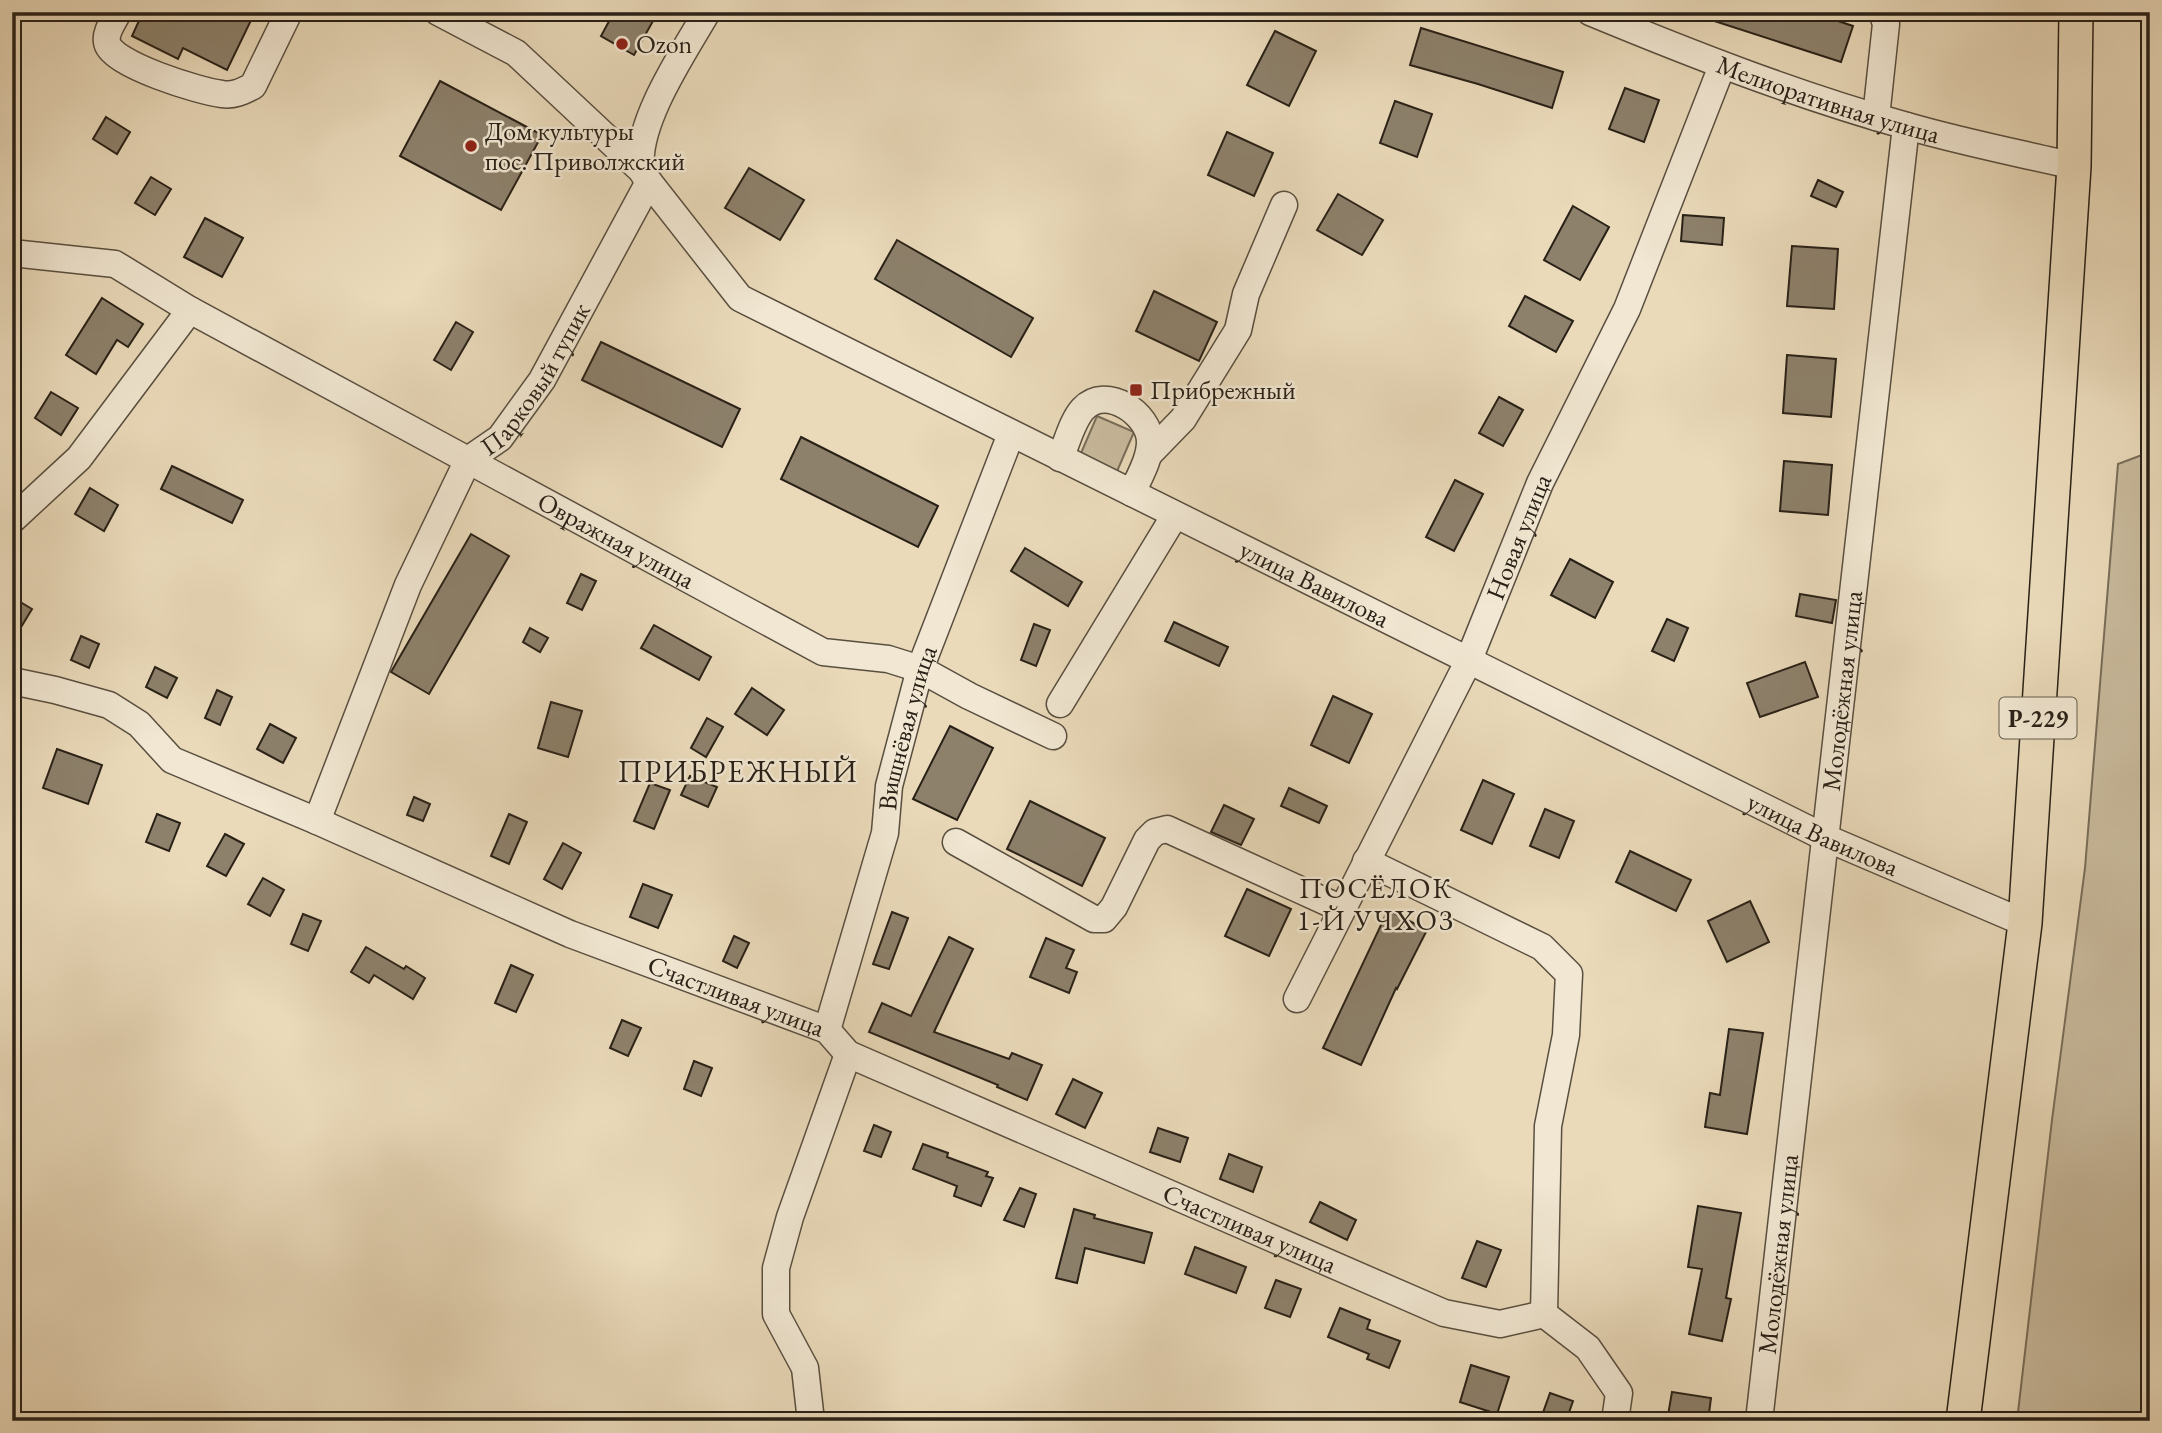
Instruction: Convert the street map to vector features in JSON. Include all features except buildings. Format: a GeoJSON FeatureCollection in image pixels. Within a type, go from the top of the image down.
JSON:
{"type":"FeatureCollection","features":[{"type":"Feature","properties":{"kind":"main road","name":"Р-229"},"geometry":{"type":"LineString","coordinates":[[1963,1421],[2025,923],[2074,166],[2076,12]]}},
{"type":"Feature","properties":{"kind":"street"},"geometry":{"type":"LineString","coordinates":[[118,12],[108,33],[107,43],[117,56],[163,79],[222,94],[242,92],[253,86],[289,12]]}},
{"type":"Feature","properties":{"kind":"street","name":"улица Вавилова"},"geometry":{"type":"LineString","coordinates":[[438,12],[516,53],[645,176],[740,298],[1826,838],[2025,923]]}},
{"type":"Feature","properties":{"kind":"street","name":"Парковый тупик"},"geometry":{"type":"LineString","coordinates":[[317,821],[408,585],[468,460],[500,438],[542,380],[645,176],[646,127],[707,12]]}},
{"type":"Feature","properties":{"kind":"street","name":"Мелиоративная улица"},"geometry":{"type":"LineString","coordinates":[[1590,12],[1722,66],[1876,117],[2074,166]]}},
{"type":"Feature","properties":{"kind":"street"},"geometry":{"type":"LineString","coordinates":[[1876,117],[1886,24],[1882,12]]}},
{"type":"Feature","properties":{"kind":"street","name":"Новая улица"},"geometry":{"type":"LineString","coordinates":[[1297,999],[1468,662],[1540,483],[1627,309],[1722,66]]}},
{"type":"Feature","properties":{"kind":"street","name":"Молодёжная улица"},"geometry":{"type":"LineString","coordinates":[[1759,1421],[1906,126]]}},
{"type":"Feature","properties":{"kind":"street"},"geometry":{"type":"LineString","coordinates":[[1132,493],[1150,453],[1183,419],[1238,330],[1245,294],[1284,205]]}},
{"type":"Feature","properties":{"kind":"street","name":"Овражная улица"},"geometry":{"type":"LineString","coordinates":[[12,253],[116,264],[190,310],[823,652],[888,659],[920,669],[1053,736]]}},
{"type":"Feature","properties":{"kind":"street"},"geometry":{"type":"LineString","coordinates":[[12,520],[79,458],[190,310]]}},
{"type":"Feature","properties":{"kind":"street"},"geometry":{"type":"LineString","coordinates":[[1060,458],[1082,410],[1092,402],[1104,399],[1125,406],[1144,420],[1150,440],[1150,453]]}},
{"type":"Feature","properties":{"kind":"street","name":"Вишнёвая улица"},"geometry":{"type":"LineString","coordinates":[[827,1030],[885,833],[889,786],[920,669],[1011,434]]}},
{"type":"Feature","properties":{"kind":"street"},"geometry":{"type":"LineString","coordinates":[[1060,704],[1175,515]]}},
{"type":"Feature","properties":{"kind":"street","name":"Счастливая улица"},"geometry":{"type":"LineString","coordinates":[[12,681],[109,705],[139,723],[172,760],[317,821],[570,934],[827,1030],[848,1054],[1444,1313],[1500,1324],[1544,1314]]}},
{"type":"Feature","properties":{"kind":"street"},"geometry":{"type":"LineString","coordinates":[[956,842],[1094,919],[1104,919],[1114,907],[1147,840],[1155,832],[1167,829],[1342,909]]}},
{"type":"Feature","properties":{"kind":"street"},"geometry":{"type":"LineString","coordinates":[[1366,861],[1542,947],[1569,974],[1566,1035],[1548,1126],[1544,1314],[1588,1348],[1619,1393],[1615,1421]]}},
{"type":"Feature","properties":{"kind":"street"},"geometry":{"type":"LineString","coordinates":[[811,1421],[805,1367],[776,1314],[776,1268],[790,1217],[848,1054]]}},
{"type":"Feature","properties":{"kind":"shaded area"},"geometry":{"type":"Polygon","coordinates":[[[1097,416],[1134,432],[1115,476],[1078,460],[1097,416]]]}},
{"type":"Feature","properties":{"kind":"shaded area"},"geometry":{"type":"Polygon","coordinates":[[[2150,452],[2150,1421],[2017,1421],[2085,868],[2118,464],[2150,452]]]}},
{"type":"Feature","properties":{"kind":"place","name":"Ozon"},"geometry":{"type":"Point","coordinates":[622,44]}},
{"type":"Feature","properties":{"kind":"place","name":"Дом культуры пос. Приволжский"},"geometry":{"type":"Point","coordinates":[471,146]}},
{"type":"Feature","properties":{"kind":"place","name":"Прибрежный"},"geometry":{"type":"Point","coordinates":[1136,390]}},
{"type":"Feature","properties":{"kind":"district","name":"ПРИБРЕЖНЫЙ"},"geometry":{"type":"Point","coordinates":[738,771]}},
{"type":"Feature","properties":{"kind":"district","name":"ПОСЁЛОК 1-Й УЧХОЗ"},"geometry":{"type":"Point","coordinates":[1376,904]}}]}
